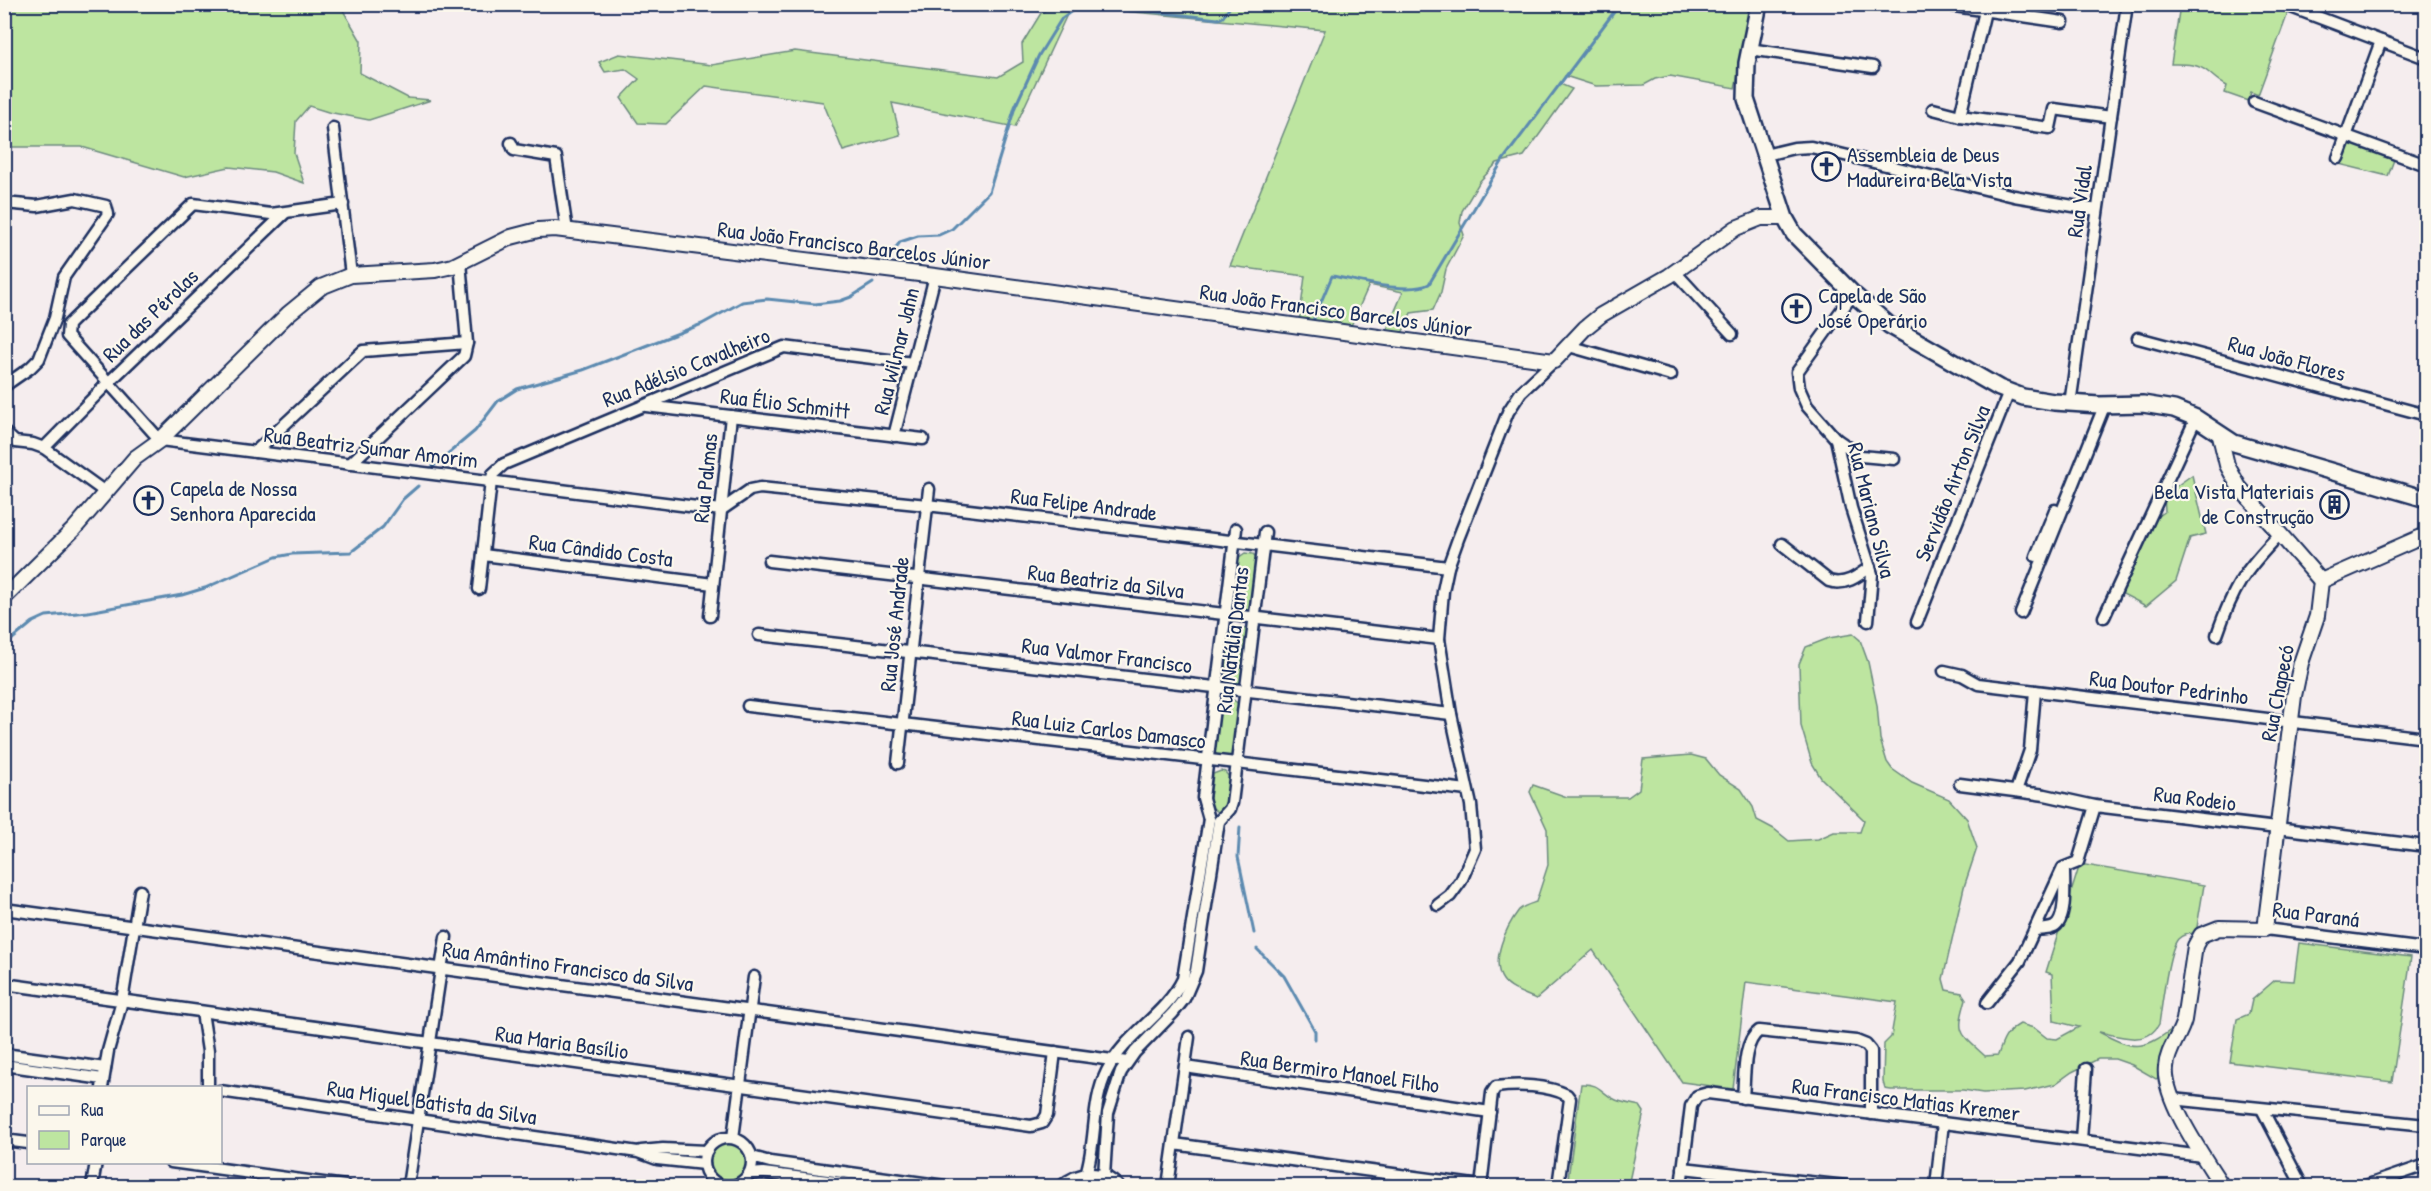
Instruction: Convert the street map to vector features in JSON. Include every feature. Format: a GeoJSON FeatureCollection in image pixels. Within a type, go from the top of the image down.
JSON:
{"type":"FeatureCollection","features":[{"type":"Feature","properties":{"kind":"main road"},"geometry":{"type":"LineString","coordinates":[[1759,4],[1745,78],[1746,99],[1785,218],[1794,234],[1853,294],[1897,331],[1985,381],[2009,392],[2038,400],[2070,404],[2160,406],[2196,418],[2220,436],[2247,448],[2427,499]]}},
{"type":"Feature","properties":{"kind":"street"},"geometry":{"type":"LineString","coordinates":[[1941,4],[2062,22]]}},
{"type":"Feature","properties":{"kind":"street","name":"Rua Vidal"},"geometry":{"type":"LineString","coordinates":[[2070,404],[2127,4]]}},
{"type":"Feature","properties":{"kind":"street"},"geometry":{"type":"LineString","coordinates":[[2283,4],[2427,58]]}},
{"type":"Feature","properties":{"kind":"street"},"geometry":{"type":"LineString","coordinates":[[1960,116],[1985,11]]}},
{"type":"Feature","properties":{"kind":"street"},"geometry":{"type":"LineString","coordinates":[[2338,158],[2381,41]]}},
{"type":"Feature","properties":{"kind":"street"},"geometry":{"type":"LineString","coordinates":[[1749,49],[1873,67]]}},
{"type":"Feature","properties":{"kind":"street"},"geometry":{"type":"LineString","coordinates":[[2254,102],[2427,165]]}},
{"type":"Feature","properties":{"kind":"street"},"geometry":{"type":"LineString","coordinates":[[1932,109],[1960,116],[2050,128],[2054,109],[2110,117]]}},
{"type":"Feature","properties":{"kind":"street"},"geometry":{"type":"LineString","coordinates":[[333,128],[351,275]]}},
{"type":"Feature","properties":{"kind":"street"},"geometry":{"type":"LineString","coordinates":[[511,142],[514,150],[556,157],[567,231]]}},
{"type":"Feature","properties":{"kind":"street"},"geometry":{"type":"LineString","coordinates":[[1765,155],[1794,148],[1811,147],[2014,196],[2097,210]]}},
{"type":"Feature","properties":{"kind":"street"},"geometry":{"type":"LineString","coordinates":[[4,203],[37,206],[75,200],[106,206],[108,214],[64,277],[55,318],[39,359],[4,386]]}},
{"type":"Feature","properties":{"kind":"street"},"geometry":{"type":"LineString","coordinates":[[160,440],[70,341],[67,330],[73,320],[194,204],[255,212],[285,213],[343,204]]}},
{"type":"Feature","properties":{"kind":"street","name":"Rua das Pérolas"},"geometry":{"type":"LineString","coordinates":[[44,448],[108,383],[285,213]]}},
{"type":"Feature","properties":{"kind":"street"},"geometry":{"type":"LineString","coordinates":[[1438,905],[1450,896],[1461,881],[1475,849],[1474,826],[1451,714],[1439,639],[1441,610],[1448,567],[1508,412],[1521,392],[1601,315],[1675,272],[1745,223],[1761,218],[1785,218]]}},
{"type":"Feature","properties":{"kind":"street","name":"Rua João Francisco Barcelos Júnior"},"geometry":{"type":"LineString","coordinates":[[4,598],[74,529],[135,458],[160,440],[301,303],[321,287],[351,275],[435,270],[460,262],[511,237],[525,233],[555,229],[935,276],[1554,361]]}},
{"type":"Feature","properties":{"kind":"street"},"geometry":{"type":"LineString","coordinates":[[350,464],[459,361],[466,351],[460,262]]}},
{"type":"Feature","properties":{"kind":"street"},"geometry":{"type":"LineString","coordinates":[[1675,272],[1732,334]]}},
{"type":"Feature","properties":{"kind":"street","name":"Rua Wilmar Jahn"},"geometry":{"type":"LineString","coordinates":[[894,436],[935,276]]}},
{"type":"Feature","properties":{"kind":"street","name":"Rua Mariano Silva"},"geometry":{"type":"LineString","coordinates":[[1853,294],[1797,372],[1796,377],[1807,406],[1836,439],[1851,508],[1870,567],[1873,587],[1868,621]]}},
{"type":"Feature","properties":{"kind":"street","name":"Rua João Flores"},"geometry":{"type":"LineString","coordinates":[[2138,338],[2427,415]]}},
{"type":"Feature","properties":{"kind":"street"},"geometry":{"type":"LineString","coordinates":[[255,452],[363,351],[467,343]]}},
{"type":"Feature","properties":{"kind":"street"},"geometry":{"type":"LineString","coordinates":[[1569,346],[1671,375]]}},
{"type":"Feature","properties":{"kind":"street","name":"Rua Adélsio Cavalheiro"},"geometry":{"type":"LineString","coordinates":[[491,481],[493,474],[504,464],[784,347],[913,363]]}},
{"type":"Feature","properties":{"kind":"street"},"geometry":{"type":"LineString","coordinates":[[685,411],[684,395],[689,386]]}},
{"type":"Feature","properties":{"kind":"street","name":"Servidão Airton Silva"},"geometry":{"type":"LineString","coordinates":[[1917,622],[2009,392]]}},
{"type":"Feature","properties":{"kind":"street"},"geometry":{"type":"LineString","coordinates":[[2036,556],[2102,404]]}},
{"type":"Feature","properties":{"kind":"street"},"geometry":{"type":"LineString","coordinates":[[2021,613],[2102,404]]}},
{"type":"Feature","properties":{"kind":"street","name":"Rua Élio Schmitt"},"geometry":{"type":"LineString","coordinates":[[643,406],[923,439]]}},
{"type":"Feature","properties":{"kind":"street","name":"Rua Palmas"},"geometry":{"type":"LineString","coordinates":[[710,616],[731,416]]}},
{"type":"Feature","properties":{"kind":"street"},"geometry":{"type":"LineString","coordinates":[[2104,617],[2196,418]]}},
{"type":"Feature","properties":{"kind":"street"},"geometry":{"type":"LineString","coordinates":[[4,432],[15,442],[39,445],[105,492]]}},
{"type":"Feature","properties":{"kind":"street"},"geometry":{"type":"LineString","coordinates":[[2220,436],[2223,457],[2231,475],[2279,535],[2321,581],[2427,535]]}},
{"type":"Feature","properties":{"kind":"street"},"geometry":{"type":"LineString","coordinates":[[1836,439],[1861,456],[1894,459]]}},
{"type":"Feature","properties":{"kind":"street","name":"Rua Beatriz Sumar Amorim"},"geometry":{"type":"LineString","coordinates":[[160,440],[721,510]]}},
{"type":"Feature","properties":{"kind":"street"},"geometry":{"type":"LineString","coordinates":[[479,589],[491,481]]}},
{"type":"Feature","properties":{"kind":"street","name":"Rua Felipe Andrade"},"geometry":{"type":"LineString","coordinates":[[721,510],[750,490],[760,488],[927,505],[1448,567]]}},
{"type":"Feature","properties":{"kind":"street","name":"Rua José Andrade"},"geometry":{"type":"LineString","coordinates":[[898,763],[929,489]]}},
{"type":"Feature","properties":{"kind":"street"},"geometry":{"type":"LineString","coordinates":[[1104,1176],[1107,1113],[1116,1083],[1127,1062],[1173,1013],[1191,987],[1198,961],[1214,820],[1203,798],[1236,529]]}},
{"type":"Feature","properties":{"kind":"street","name":"Rua Natália Dantas"},"geometry":{"type":"LineString","coordinates":[[1214,820],[1230,809],[1232,802],[1265,532]]}},
{"type":"Feature","properties":{"kind":"street"},"geometry":{"type":"LineString","coordinates":[[2217,635],[2233,591],[2251,565],[2279,535]]}},
{"type":"Feature","properties":{"kind":"street"},"geometry":{"type":"LineString","coordinates":[[1782,544],[1829,581],[1837,583],[1857,577],[1870,567]]}},
{"type":"Feature","properties":{"kind":"street","name":"Rua Cândido Costa"},"geometry":{"type":"LineString","coordinates":[[483,555],[713,584]]}},
{"type":"Feature","properties":{"kind":"street","name":"Rua Beatriz da Silva"},"geometry":{"type":"LineString","coordinates":[[769,561],[1439,639]]}},
{"type":"Feature","properties":{"kind":"street","name":"Rua Chapecó"},"geometry":{"type":"LineString","coordinates":[[2265,929],[2297,677],[2318,616],[2321,581]]}},
{"type":"Feature","properties":{"kind":"street","name":"Rua Valmor Francisco"},"geometry":{"type":"LineString","coordinates":[[759,635],[1451,714]]}},
{"type":"Feature","properties":{"kind":"street","name":"Rua Doutor Pedrinho"},"geometry":{"type":"LineString","coordinates":[[1944,671],[1962,675],[1978,684],[2427,738]]}},
{"type":"Feature","properties":{"kind":"street"},"geometry":{"type":"LineString","coordinates":[[2016,791],[2030,750],[2035,691]]}},
{"type":"Feature","properties":{"kind":"street","name":"Rua Luiz Carlos Damasco"},"geometry":{"type":"LineString","coordinates":[[748,706],[1467,790]]}},
{"type":"Feature","properties":{"kind":"street","name":"Rua Rodeio"},"geometry":{"type":"LineString","coordinates":[[1960,784],[2016,791],[2095,806],[2427,846]]}},
{"type":"Feature","properties":{"kind":"street"},"geometry":{"type":"LineString","coordinates":[[1987,1003],[2020,961],[2063,868],[2078,862],[2095,806]]}},
{"type":"Feature","properties":{"kind":"street"},"geometry":{"type":"LineString","coordinates":[[1086,1174],[1091,1155],[1099,1095],[1113,1060],[1171,1000],[1183,979],[1214,820]]}},
{"type":"Feature","properties":{"kind":"street"},"geometry":{"type":"LineString","coordinates":[[2035,930],[2053,927],[2058,923],[2064,899],[2063,868]]}},
{"type":"Feature","properties":{"kind":"street"},"geometry":{"type":"LineString","coordinates":[[103,1078],[122,1001],[140,891]]}},
{"type":"Feature","properties":{"kind":"street","name":"Rua Amântino Francisco da Silva"},"geometry":{"type":"LineString","coordinates":[[4,909],[1127,1062]]}},
{"type":"Feature","properties":{"kind":"street","name":"Rua Paraná"},"geometry":{"type":"LineString","coordinates":[[2172,1099],[2165,1076],[2166,1066],[2168,1056],[2182,1029],[2194,946],[2201,935],[2219,928],[2265,929],[2427,949]]}},
{"type":"Feature","properties":{"kind":"street"},"geometry":{"type":"LineString","coordinates":[[408,1186],[446,937]]}},
{"type":"Feature","properties":{"kind":"street"},"geometry":{"type":"LineString","coordinates":[[733,1138],[754,977]]}},
{"type":"Feature","properties":{"kind":"street","name":"Rua Maria Basílio"},"geometry":{"type":"LineString","coordinates":[[4,984],[1037,1126],[1046,1120],[1055,1052]]}},
{"type":"Feature","properties":{"kind":"street"},"geometry":{"type":"LineString","coordinates":[[202,1012],[208,1051],[208,1086]]}},
{"type":"Feature","properties":{"kind":"street"},"geometry":{"type":"LineString","coordinates":[[1743,1098],[1749,1045],[1752,1036],[1759,1031],[1856,1041],[1866,1045],[1871,1051],[1871,1114]]}},
{"type":"Feature","properties":{"kind":"street"},"geometry":{"type":"LineString","coordinates":[[1168,1186],[1189,1037]]}},
{"type":"Feature","properties":{"kind":"street"},"geometry":{"type":"LineString","coordinates":[[4,1054],[103,1078]]}},
{"type":"Feature","properties":{"kind":"street"},"geometry":{"type":"LineString","coordinates":[[4,1065],[103,1078]]}},
{"type":"Feature","properties":{"kind":"street","name":"Rua Bermiro Manoel Filho"},"geometry":{"type":"LineString","coordinates":[[1185,1067],[1490,1112]]}},
{"type":"Feature","properties":{"kind":"street"},"geometry":{"type":"LineString","coordinates":[[2081,1140],[2086,1069]]}},
{"type":"Feature","properties":{"kind":"street"},"geometry":{"type":"LineString","coordinates":[[1174,1144],[1481,1186],[1492,1093],[1496,1087],[1515,1085],[1558,1091],[1568,1095],[1570,1104],[1558,1186]]}},
{"type":"Feature","properties":{"kind":"street","name":"Rua Miguel Batista da Silva"},"geometry":{"type":"LineString","coordinates":[[222,1091],[638,1152],[657,1159],[704,1164]]}},
{"type":"Feature","properties":{"kind":"street","name":"Rua Francisco Matias Kremer"},"geometry":{"type":"LineString","coordinates":[[1681,1186],[1693,1100],[1697,1096],[1708,1093],[2202,1156]]}},
{"type":"Feature","properties":{"kind":"street"},"geometry":{"type":"LineString","coordinates":[[2172,1099],[2427,1125]]}},
{"type":"Feature","properties":{"kind":"street"},"geometry":{"type":"LineString","coordinates":[[2172,1099],[2202,1156],[2222,1186]]}},
{"type":"Feature","properties":{"kind":"street"},"geometry":{"type":"LineString","coordinates":[[2262,1109],[2302,1186]]}},
{"type":"Feature","properties":{"kind":"street"},"geometry":{"type":"LineString","coordinates":[[1936,1186],[1943,1123]]}},
{"type":"Feature","properties":{"kind":"street"},"geometry":{"type":"LineString","coordinates":[[733,1138],[745,1144],[753,1156],[753,1166],[750,1174],[740,1184],[725,1186],[711,1179],[704,1164],[706,1151],[717,1140],[733,1138]]}},
{"type":"Feature","properties":{"kind":"street"},"geometry":{"type":"LineString","coordinates":[[4,1140],[27,1143]]}},
{"type":"Feature","properties":{"kind":"street","name":"Rua Miguel Batista da Silva"},"geometry":{"type":"LineString","coordinates":[[638,1152],[663,1149],[706,1151]]}},
{"type":"Feature","properties":{"kind":"street"},"geometry":{"type":"LineString","coordinates":[[753,1156],[770,1162],[945,1186]]}},
{"type":"Feature","properties":{"kind":"street"},"geometry":{"type":"LineString","coordinates":[[92,1186],[96,1164]]}},
{"type":"Feature","properties":{"kind":"street"},"geometry":{"type":"LineString","coordinates":[[187,1164],[345,1186]]}},
{"type":"Feature","properties":{"kind":"street"},"geometry":{"type":"LineString","coordinates":[[2365,1186],[2427,1165]]}},
{"type":"Feature","properties":{"kind":"street"},"geometry":{"type":"LineString","coordinates":[[1683,1168],[1846,1186]]}},
{"type":"Feature","properties":{"kind":"street"},"geometry":{"type":"LineString","coordinates":[[750,1174],[763,1173],[868,1186]]}},
{"type":"Feature","properties":{"kind":"street"},"geometry":{"type":"LineString","coordinates":[[1062,1186],[1069,1180],[1086,1174],[1104,1176],[1118,1186]]}},
{"type":"Feature","properties":{"kind":"green space"},"geometry":{"type":"Polygon","coordinates":[[[5,4],[340,5],[361,41],[360,73],[408,98],[431,100],[369,120],[309,106],[296,121],[294,153],[304,183],[273,172],[229,167],[184,177],[82,147],[5,147],[5,4]]]}},
{"type":"Feature","properties":{"kind":"green space"},"geometry":{"type":"Polygon","coordinates":[[[1054,5],[1754,5],[1735,88],[1670,76],[1655,79],[1644,85],[1596,86],[1565,76],[1560,84],[1572,89],[1524,156],[1497,163],[1480,181],[1462,211],[1460,223],[1464,235],[1446,269],[1441,292],[1433,310],[1411,313],[1401,336],[1385,334],[1403,292],[1369,285],[1350,328],[1299,322],[1305,276],[1230,266],[1325,30],[1071,6],[1015,127],[892,103],[900,135],[843,151],[823,102],[706,86],[666,124],[638,123],[621,98],[639,79],[625,69],[605,72],[599,62],[619,54],[712,65],[795,51],[998,77],[1023,62],[1022,44],[1041,13],[1054,5]]]}},
{"type":"Feature","properties":{"kind":"green space"},"geometry":{"type":"Polygon","coordinates":[[[2180,5],[2264,5],[2288,13],[2258,95],[2251,92],[2248,101],[2225,93],[2227,86],[2204,69],[2190,65],[2171,64],[2180,5]]]}},
{"type":"Feature","properties":{"kind":"green space"},"geometry":{"type":"Polygon","coordinates":[[[2348,140],[2395,157],[2388,176],[2339,164],[2348,140]]]}},
{"type":"Feature","properties":{"kind":"green space"},"geometry":{"type":"Polygon","coordinates":[[[2192,475],[2206,534],[2190,538],[2176,581],[2146,606],[2119,592],[2151,521],[2165,511],[2164,495],[2192,475]]]}},
{"type":"Feature","properties":{"kind":"green space"},"geometry":{"type":"Polygon","coordinates":[[[1245,553],[1253,554],[1258,559],[1253,607],[1245,613],[1239,613],[1234,606],[1238,558],[1245,553]]]}},
{"type":"Feature","properties":{"kind":"green space"},"geometry":{"type":"Polygon","coordinates":[[[1240,626],[1249,632],[1243,680],[1236,686],[1227,683],[1225,679],[1229,631],[1240,626]]]}},
{"type":"Feature","properties":{"kind":"green space"},"geometry":{"type":"Polygon","coordinates":[[[1853,634],[1860,640],[1868,662],[1877,705],[1880,739],[1887,762],[1892,769],[1912,783],[1949,799],[1967,819],[1977,848],[1964,887],[1943,979],[1946,990],[1962,993],[1966,999],[1961,1019],[1962,1032],[1985,1056],[1998,1055],[2006,1037],[2020,1024],[2034,1028],[2047,1038],[2057,1039],[2079,1027],[2054,1021],[2052,974],[2046,972],[2080,864],[2204,885],[2196,933],[2182,936],[2174,945],[2159,1024],[2154,1031],[2140,1038],[2099,1032],[2120,1042],[2137,1046],[2153,1042],[2172,1029],[2176,1031],[2160,1077],[2156,1079],[2132,1065],[2115,1059],[2098,1059],[2072,1072],[2055,1084],[2025,1091],[1983,1093],[1963,1090],[1885,1089],[1883,1082],[1884,1044],[1891,1037],[1897,1002],[1746,982],[1733,1089],[1682,1082],[1593,950],[1536,999],[1514,989],[1503,980],[1498,963],[1501,944],[1509,925],[1519,910],[1536,902],[1548,865],[1547,829],[1530,792],[1533,785],[1567,797],[1628,797],[1639,789],[1643,759],[1691,755],[1706,759],[1719,775],[1741,789],[1753,807],[1757,820],[1774,829],[1789,841],[1818,839],[1834,832],[1860,832],[1864,820],[1821,778],[1812,763],[1801,726],[1799,664],[1806,647],[1829,638],[1853,634]]]}},
{"type":"Feature","properties":{"kind":"green space"},"geometry":{"type":"Polygon","coordinates":[[[1231,698],[1240,705],[1234,753],[1227,759],[1217,756],[1215,752],[1220,703],[1231,698]]]}},
{"type":"Feature","properties":{"kind":"green space"},"geometry":{"type":"Polygon","coordinates":[[[1221,771],[1230,778],[1229,793],[1226,807],[1218,812],[1209,805],[1213,774],[1221,771]]]}},
{"type":"Feature","properties":{"kind":"green space"},"geometry":{"type":"Polygon","coordinates":[[[2299,943],[2411,957],[2392,1082],[2230,1062],[2237,1019],[2249,1014],[2252,1000],[2275,980],[2294,981],[2299,943]]]}},
{"type":"Feature","properties":{"kind":"green space"},"geometry":{"type":"Polygon","coordinates":[[[1581,1084],[1593,1085],[1616,1100],[1640,1106],[1644,1112],[1628,1186],[1567,1186],[1581,1084]]]}},
{"type":"Feature","properties":{"kind":"green space"},"geometry":{"type":"Polygon","coordinates":[[[728,1140],[742,1146],[748,1160],[742,1174],[728,1180],[714,1174],[708,1160],[714,1146],[728,1140]]]}},
{"type":"Feature","properties":{"kind":"waterway"},"geometry":{"type":"LineString","coordinates":[[1087,4],[1218,19],[1223,17],[1232,4]]}},
{"type":"Feature","properties":{"kind":"waterway"},"geometry":{"type":"LineString","coordinates":[[884,264],[900,242],[918,236],[939,235],[952,229],[989,192],[1015,107],[1039,55],[1062,18],[1076,8],[1087,4]]}},
{"type":"Feature","properties":{"kind":"waterway"},"geometry":{"type":"LineString","coordinates":[[1312,323],[1332,276],[1408,288],[1429,284],[1503,160],[1620,4]]}},
{"type":"Feature","properties":{"kind":"waterway"},"geometry":{"type":"LineString","coordinates":[[431,468],[475,431],[498,401],[517,389],[583,370],[702,324],[742,302],[767,299],[815,304],[840,301],[873,283]]}},
{"type":"Feature","properties":{"kind":"waterway"},"geometry":{"type":"LineString","coordinates":[[4,646],[33,622],[46,616],[88,612],[182,595],[205,588],[276,557],[292,554],[351,552],[383,527],[403,499],[418,486]]}},
{"type":"Feature","properties":{"kind":"waterway"},"geometry":{"type":"LineString","coordinates":[[1240,827],[1238,857],[1254,933]]}},
{"type":"Feature","properties":{"kind":"waterway"},"geometry":{"type":"LineString","coordinates":[[1257,949],[1284,976],[1315,1031],[1315,1039]]}},
{"type":"Feature","properties":{"kind":"place","name":"Assembleia de Deus Madureira Bela Vista"},"geometry":{"type":"Point","coordinates":[1826,167]}},
{"type":"Feature","properties":{"kind":"place","name":"Capela de São José Operário"},"geometry":{"type":"Point","coordinates":[1797,308]}},
{"type":"Feature","properties":{"kind":"place","name":"Capela de Nossa Senhora Aparecida"},"geometry":{"type":"Point","coordinates":[149,501]}},
{"type":"Feature","properties":{"kind":"place","name":"Bela Vista Materiais de Construção"},"geometry":{"type":"Point","coordinates":[2335,504]}}]}
